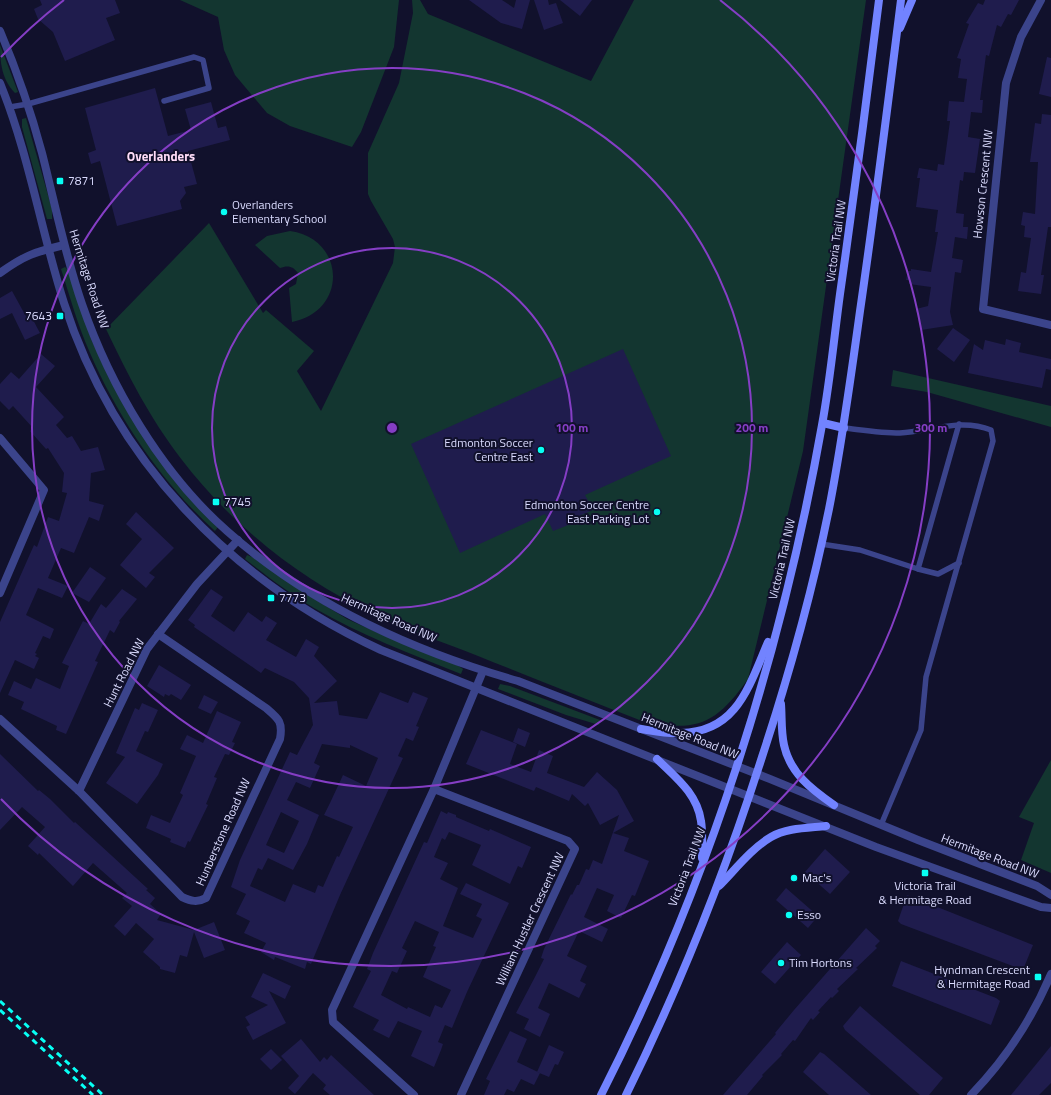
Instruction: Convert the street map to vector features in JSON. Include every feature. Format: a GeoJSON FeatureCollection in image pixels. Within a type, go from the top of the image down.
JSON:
{"type":"FeatureCollection","features":[{"type":"Feature","properties":{"kind":"main road","name":"Victoria Trail NW"},"geometry":{"type":"LineString","coordinates":[[601,1095],[642,1009],[702,863],[736,767],[781,614],[804,517],[823,423],[879,0]]}},
{"type":"Feature","properties":{"kind":"main road"},"geometry":{"type":"LineString","coordinates":[[626,1095],[677,985],[717,888],[757,775],[781,699],[804,614],[821,544],[844,428],[878,184],[901,0]]}},
{"type":"Feature","properties":{"kind":"main road"},"geometry":{"type":"LineString","coordinates":[[896,38],[912,0]]}},
{"type":"Feature","properties":{"kind":"main road"},"geometry":{"type":"LineString","coordinates":[[823,423],[844,428]]}},
{"type":"Feature","properties":{"kind":"main road"},"geometry":{"type":"LineString","coordinates":[[640,729],[679,734],[690,733],[712,726],[730,715],[743,698],[781,614]]}},
{"type":"Feature","properties":{"kind":"main road"},"geometry":{"type":"LineString","coordinates":[[781,699],[784,744],[790,764],[811,789],[834,805]]}},
{"type":"Feature","properties":{"kind":"main road"},"geometry":{"type":"LineString","coordinates":[[657,759],[688,790],[696,805],[701,820],[702,863]]}},
{"type":"Feature","properties":{"kind":"main road"},"geometry":{"type":"LineString","coordinates":[[717,888],[760,844],[772,836],[790,830],[826,826]]}},
{"type":"Feature","properties":{"kind":"street","name":"Howson Crescent NW"},"geometry":{"type":"LineString","coordinates":[[1041,0],[1021,37],[1006,83],[983,309],[1051,324]]}},
{"type":"Feature","properties":{"kind":"street","name":"Hermitage Road NW"},"geometry":{"type":"LineString","coordinates":[[0,31],[28,104],[64,245],[82,306],[105,361],[133,414],[162,457],[185,486],[225,530],[306,590],[379,629],[483,671],[518,681],[834,805],[1037,886],[1051,895]]}},
{"type":"Feature","properties":{"kind":"street"},"geometry":{"type":"LineString","coordinates":[[0,83],[10,107],[64,303],[76,336],[94,377],[117,419],[140,455],[177,501],[205,531],[267,584],[329,624],[381,650],[974,884],[1040,907],[1051,908]]}},
{"type":"Feature","properties":{"kind":"street"},"geometry":{"type":"LineString","coordinates":[[0,273],[19,259],[32,253],[64,245]]}},
{"type":"Feature","properties":{"kind":"street"},"geometry":{"type":"LineString","coordinates":[[0,438],[44,490],[0,593]]}},
{"type":"Feature","properties":{"kind":"street","name":"Hunt Road NW"},"geometry":{"type":"LineString","coordinates":[[79,791],[147,650],[197,584],[227,550],[238,540]]}},
{"type":"Feature","properties":{"kind":"street","name":"Hunberstone Road NW"},"geometry":{"type":"LineString","coordinates":[[0,719],[79,791],[182,897],[191,901],[199,901],[206,898],[280,739],[282,727],[277,717],[266,708],[158,634]]}},
{"type":"Feature","properties":{"kind":"street"},"geometry":{"type":"LineString","coordinates":[[414,1095],[333,1022],[332,1010],[434,789],[483,671]]}},
{"type":"Feature","properties":{"kind":"street","name":"William Hustler Crescent NW"},"geometry":{"type":"LineString","coordinates":[[434,789],[568,841],[575,849],[571,861],[461,1095]]}},
{"type":"Feature","properties":{"kind":"street"},"geometry":{"type":"LineString","coordinates":[[970,1095],[998,1065],[1024,1028],[1051,974]]}},
{"type":"Feature","properties":{"kind":"lane"},"geometry":{"type":"LineString","coordinates":[[10,107],[28,104],[194,57],[203,60],[209,88],[164,101]]}},
{"type":"Feature","properties":{"kind":"lane"},"geometry":{"type":"LineString","coordinates":[[918,569],[959,424]]}},
{"type":"Feature","properties":{"kind":"lane"},"geometry":{"type":"LineString","coordinates":[[844,428],[899,433],[959,424],[979,425],[991,430],[993,441],[926,677],[921,730],[881,825]]}},
{"type":"Feature","properties":{"kind":"lane"},"geometry":{"type":"LineString","coordinates":[[821,544],[860,550],[938,574],[959,562]]}},
{"type":"Feature","properties":{"kind":"green space"},"geometry":{"type":"Polygon","coordinates":[[[180,0],[399,0],[394,47],[361,132],[352,147],[290,126],[267,113],[235,75],[224,50],[218,17],[180,0]]]}},
{"type":"Feature","properties":{"kind":"green space"},"geometry":{"type":"Polygon","coordinates":[[[412,0],[420,0],[428,14],[591,81],[634,0],[866,0],[803,451],[748,679],[726,706],[715,715],[704,721],[691,725],[677,726],[642,721],[398,625],[318,584],[293,567],[244,528],[201,484],[159,428],[131,380],[106,329],[209,223],[263,313],[266,310],[314,351],[297,371],[321,411],[393,263],[395,247],[393,239],[368,194],[368,153],[399,83],[413,13],[412,0]]]}},
{"type":"Feature","properties":{"kind":"green space"},"geometry":{"type":"Polygon","coordinates":[[[0,45],[18,92],[15,93],[7,83],[1,65],[0,45]]]}},
{"type":"Feature","properties":{"kind":"green space"},"geometry":{"type":"Polygon","coordinates":[[[26,118],[52,209],[52,219],[47,219],[22,127],[22,119],[26,118]]]}},
{"type":"Feature","properties":{"kind":"green space"},"geometry":{"type":"Polygon","coordinates":[[[290,231],[308,237],[322,247],[330,260],[333,275],[331,290],[323,304],[310,315],[292,322],[289,288],[296,284],[298,273],[290,267],[280,268],[255,245],[267,236],[290,231]]]}},
{"type":"Feature","properties":{"kind":"green space"},"geometry":{"type":"Polygon","coordinates":[[[65,267],[68,270],[91,339],[108,376],[135,424],[218,527],[215,531],[177,492],[160,471],[143,448],[114,401],[90,353],[74,311],[61,269],[65,267]]]}},
{"type":"Feature","properties":{"kind":"green space"},"geometry":{"type":"Polygon","coordinates":[[[893,370],[1051,406],[1051,427],[927,392],[891,386],[893,370]]]}},
{"type":"Feature","properties":{"kind":"green space"},"geometry":{"type":"Polygon","coordinates":[[[247,555],[255,558],[300,590],[347,619],[457,665],[463,669],[461,674],[368,635],[305,603],[245,559],[247,555]]]}},
{"type":"Feature","properties":{"kind":"green space"},"geometry":{"type":"Polygon","coordinates":[[[500,684],[510,686],[600,720],[599,725],[566,715],[498,689],[500,684]]]}},
{"type":"Feature","properties":{"kind":"green space"},"geometry":{"type":"Polygon","coordinates":[[[1051,760],[1051,873],[1021,860],[1034,823],[1019,817],[1051,760]]]}},
{"type":"Feature","properties":{"kind":"building"},"geometry":{"type":"Polygon","coordinates":[[[40,0],[115,0],[120,13],[106,18],[115,40],[65,61],[53,32],[38,19],[34,9],[42,5],[40,0]]]}},
{"type":"Feature","properties":{"kind":"building"},"geometry":{"type":"Polygon","coordinates":[[[469,0],[502,0],[514,8],[516,0],[530,0],[522,29],[501,23],[469,0]]]}},
{"type":"Feature","properties":{"kind":"building"},"geometry":{"type":"Polygon","coordinates":[[[534,0],[548,0],[549,5],[556,3],[563,23],[544,30],[534,0]]]}},
{"type":"Feature","properties":{"kind":"building"},"geometry":{"type":"Polygon","coordinates":[[[560,0],[592,0],[580,16],[560,0]]]}},
{"type":"Feature","properties":{"kind":"building"},"geometry":{"type":"Polygon","coordinates":[[[985,0],[1019,0],[1011,15],[1008,14],[1001,27],[997,25],[989,56],[986,55],[980,100],[983,100],[982,113],[971,112],[968,137],[980,139],[975,173],[964,172],[963,181],[960,180],[956,213],[964,214],[963,227],[968,227],[967,239],[955,237],[952,258],[963,260],[961,273],[955,272],[950,312],[953,325],[921,330],[916,309],[928,306],[931,287],[909,284],[909,280],[906,280],[908,271],[911,271],[911,269],[931,272],[938,232],[935,232],[938,210],[916,207],[920,178],[917,178],[919,168],[937,171],[938,164],[944,165],[950,121],[947,121],[949,101],[964,102],[967,79],[958,78],[961,59],[957,58],[969,24],[966,23],[978,3],[983,5],[985,0]]]}},
{"type":"Feature","properties":{"kind":"building"},"geometry":{"type":"Polygon","coordinates":[[[1047,57],[1051,58],[1051,97],[1039,94],[1047,57]]]}},
{"type":"Feature","properties":{"kind":"building"},"geometry":{"type":"Polygon","coordinates":[[[155,88],[168,136],[191,130],[185,109],[211,102],[218,128],[226,126],[230,140],[188,151],[197,184],[184,187],[186,193],[180,201],[182,209],[117,226],[100,161],[91,164],[88,153],[96,150],[85,108],[155,88]]]}},
{"type":"Feature","properties":{"kind":"building"},"geometry":{"type":"Polygon","coordinates":[[[1042,114],[1051,115],[1051,227],[1048,227],[1041,275],[1044,275],[1041,294],[1018,291],[1021,272],[1026,273],[1031,238],[1024,237],[1025,226],[1021,225],[1023,212],[1035,214],[1038,162],[1030,162],[1035,123],[1041,124],[1042,114]]]}},
{"type":"Feature","properties":{"kind":"building"},"geometry":{"type":"Polygon","coordinates":[[[12,291],[28,320],[32,318],[40,333],[25,340],[12,313],[0,319],[0,298],[12,291]]]}},
{"type":"Feature","properties":{"kind":"building"},"geometry":{"type":"Polygon","coordinates":[[[953,328],[970,340],[954,362],[937,349],[953,328]]]}},
{"type":"Feature","properties":{"kind":"building"},"geometry":{"type":"Polygon","coordinates":[[[1006,339],[1021,343],[1019,352],[1051,359],[1051,370],[1046,369],[1042,388],[968,373],[974,344],[983,350],[985,340],[1005,345],[1006,339]]]}},
{"type":"Feature","properties":{"kind":"building","name":"Edmonton Soccer Centre East"},"geometry":{"type":"Polygon","coordinates":[[[623,349],[671,456],[585,495],[593,510],[579,516],[581,520],[553,531],[545,514],[460,553],[411,444],[623,349]]]}},
{"type":"Feature","properties":{"kind":"building"},"geometry":{"type":"Polygon","coordinates":[[[41,354],[55,366],[36,387],[64,417],[56,425],[67,438],[72,436],[81,451],[98,447],[105,470],[91,473],[89,501],[104,505],[99,521],[89,517],[74,553],[61,548],[48,578],[68,586],[62,598],[38,588],[26,615],[54,629],[50,639],[43,636],[35,653],[37,654],[35,656],[39,658],[34,669],[15,660],[0,693],[0,622],[34,545],[37,547],[48,517],[59,521],[67,493],[62,492],[64,473],[48,448],[46,449],[30,431],[33,428],[13,406],[9,410],[0,401],[0,384],[11,372],[19,379],[41,354]]]}},
{"type":"Feature","properties":{"kind":"building"},"geometry":{"type":"Polygon","coordinates":[[[136,512],[174,548],[149,573],[155,577],[146,588],[120,565],[142,539],[126,524],[136,512]]]}},
{"type":"Feature","properties":{"kind":"building"},"geometry":{"type":"Polygon","coordinates":[[[90,567],[106,578],[89,602],[72,593],[90,567]]]}},
{"type":"Feature","properties":{"kind":"building"},"geometry":{"type":"Polygon","coordinates":[[[122,589],[137,599],[119,621],[120,622],[114,633],[110,630],[95,661],[98,662],[66,734],[56,730],[57,726],[21,709],[24,702],[8,695],[14,681],[31,689],[36,678],[60,689],[69,666],[62,663],[83,621],[89,624],[101,604],[106,608],[122,589]]]}},
{"type":"Feature","properties":{"kind":"building"},"geometry":{"type":"Polygon","coordinates":[[[211,589],[223,597],[211,616],[234,632],[248,612],[262,622],[266,616],[277,623],[266,640],[296,657],[306,639],[319,647],[314,656],[337,681],[314,703],[337,701],[339,715],[367,719],[380,692],[408,703],[413,692],[428,698],[416,726],[419,727],[413,741],[406,738],[398,756],[403,758],[340,895],[311,964],[307,962],[305,969],[275,957],[274,960],[261,952],[266,943],[244,933],[250,921],[236,914],[246,894],[231,887],[240,860],[290,752],[297,755],[313,725],[309,698],[294,682],[265,668],[261,673],[194,627],[195,625],[188,620],[211,589]],[[322,744],[314,763],[320,766],[310,788],[296,782],[287,800],[319,815],[307,844],[293,870],[268,858],[262,870],[258,868],[250,886],[285,902],[293,884],[315,893],[318,885],[323,887],[337,856],[339,857],[353,827],[324,815],[343,775],[366,786],[378,758],[350,745],[350,748],[322,744]],[[281,812],[266,845],[284,853],[299,821],[281,812]]]}},
{"type":"Feature","properties":{"kind":"building"},"geometry":{"type":"Polygon","coordinates":[[[159,665],[191,685],[181,700],[171,694],[169,696],[165,694],[164,697],[147,686],[159,665]]]}},
{"type":"Feature","properties":{"kind":"building"},"geometry":{"type":"Polygon","coordinates":[[[204,695],[218,702],[211,714],[198,708],[204,695]]]}},
{"type":"Feature","properties":{"kind":"building"},"geometry":{"type":"Polygon","coordinates":[[[142,703],[158,710],[148,732],[145,731],[136,751],[163,764],[158,775],[137,804],[106,783],[125,757],[116,753],[135,708],[139,710],[142,703]]]}},
{"type":"Feature","properties":{"kind":"building"},"geometry":{"type":"Polygon","coordinates":[[[217,711],[241,722],[232,742],[235,743],[229,755],[225,754],[214,777],[217,778],[206,804],[208,805],[190,842],[188,841],[185,848],[170,842],[171,839],[146,828],[151,815],[170,823],[183,795],[180,793],[196,756],[180,749],[187,735],[203,743],[217,711]]]}},
{"type":"Feature","properties":{"kind":"building"},"geometry":{"type":"Polygon","coordinates":[[[518,728],[530,733],[525,747],[513,742],[518,728]]]}},
{"type":"Feature","properties":{"kind":"building"},"geometry":{"type":"Polygon","coordinates":[[[481,730],[517,744],[510,764],[531,772],[539,750],[553,756],[547,773],[584,787],[597,772],[617,790],[634,821],[613,833],[629,838],[624,851],[649,861],[635,896],[632,895],[621,918],[607,911],[614,895],[597,888],[584,917],[608,929],[602,942],[579,931],[567,956],[587,966],[580,981],[586,984],[579,998],[549,983],[538,1008],[550,1014],[540,1037],[524,1029],[529,1019],[516,1013],[544,959],[541,958],[544,949],[571,894],[572,895],[577,885],[579,885],[586,869],[589,870],[593,860],[602,864],[619,815],[600,825],[588,803],[585,806],[572,794],[569,801],[536,787],[534,791],[466,764],[481,730]]]}},
{"type":"Feature","properties":{"kind":"building"},"geometry":{"type":"Polygon","coordinates":[[[0,754],[38,791],[39,790],[50,799],[74,823],[75,822],[148,889],[146,890],[155,898],[150,904],[161,914],[157,920],[194,930],[214,922],[225,950],[204,958],[194,932],[187,957],[180,955],[175,973],[160,969],[160,967],[143,952],[154,939],[136,923],[125,936],[114,926],[132,906],[122,898],[127,893],[93,863],[73,886],[39,853],[38,855],[28,846],[45,827],[22,807],[0,830],[0,754]]]}},
{"type":"Feature","properties":{"kind":"building"},"geometry":{"type":"Polygon","coordinates":[[[441,811],[447,814],[448,812],[456,815],[456,817],[489,831],[490,829],[531,847],[522,868],[518,866],[510,884],[472,865],[481,845],[449,832],[445,840],[442,838],[434,857],[448,863],[440,879],[458,888],[443,926],[473,938],[482,919],[476,916],[482,904],[460,894],[466,883],[509,903],[467,992],[452,1028],[445,1025],[438,1042],[443,1044],[434,1067],[411,1056],[422,1031],[398,1021],[389,1038],[373,1030],[379,1020],[353,1007],[371,971],[367,969],[373,953],[424,842],[427,843],[441,811]],[[415,921],[402,948],[407,951],[397,973],[392,971],[381,995],[407,1009],[408,1007],[430,1017],[435,1005],[442,1008],[451,990],[423,977],[436,947],[433,946],[439,932],[415,921]]]}},
{"type":"Feature","properties":{"kind":"building"},"geometry":{"type":"Polygon","coordinates":[[[825,849],[850,872],[830,894],[805,872],[825,849]]]}},
{"type":"Feature","properties":{"kind":"building"},"geometry":{"type":"Polygon","coordinates":[[[786,888],[818,916],[808,928],[776,900],[786,888]]]}},
{"type":"Feature","properties":{"kind":"building"},"geometry":{"type":"Polygon","coordinates":[[[907,895],[1033,945],[1023,970],[901,924],[898,921],[907,895]]]}},
{"type":"Feature","properties":{"kind":"building"},"geometry":{"type":"Polygon","coordinates":[[[866,928],[880,941],[875,946],[877,948],[837,989],[839,991],[818,1011],[820,1012],[813,1020],[811,1018],[795,1041],[793,1040],[781,1054],[782,1055],[762,1075],[763,1076],[747,1095],[723,1095],[776,1034],[775,1033],[794,1010],[866,928]]]}},
{"type":"Feature","properties":{"kind":"building","name":"Tim Hortons"},"geometry":{"type":"Polygon","coordinates":[[[787,942],[801,955],[775,984],[761,972],[787,942]]]}},
{"type":"Feature","properties":{"kind":"building"},"geometry":{"type":"Polygon","coordinates":[[[901,961],[996,998],[1000,1001],[991,1025],[892,986],[901,961]]]}},
{"type":"Feature","properties":{"kind":"building"},"geometry":{"type":"Polygon","coordinates":[[[263,973],[291,986],[285,999],[269,991],[286,1023],[253,1040],[246,1027],[250,1025],[245,1017],[268,1005],[251,997],[263,973]]]}},
{"type":"Feature","properties":{"kind":"building"},"geometry":{"type":"Polygon","coordinates":[[[860,1006],[943,1078],[929,1095],[920,1095],[845,1030],[843,1026],[860,1006]]]}},
{"type":"Feature","properties":{"kind":"building"},"geometry":{"type":"Polygon","coordinates":[[[510,1031],[527,1039],[517,1062],[540,1073],[534,1085],[521,1079],[514,1092],[507,1089],[504,1095],[484,1095],[490,1081],[486,1079],[510,1031]]]}},
{"type":"Feature","properties":{"kind":"building"},"geometry":{"type":"Polygon","coordinates":[[[301,1039],[320,1062],[324,1057],[327,1060],[331,1055],[374,1095],[330,1095],[323,1089],[326,1085],[313,1073],[295,1094],[288,1088],[299,1076],[281,1056],[301,1039]]]}},
{"type":"Feature","properties":{"kind":"building"},"geometry":{"type":"Polygon","coordinates":[[[549,1045],[564,1052],[558,1065],[555,1064],[549,1077],[537,1072],[549,1045]]]}},
{"type":"Feature","properties":{"kind":"building"},"geometry":{"type":"Polygon","coordinates":[[[1051,1046],[1051,1083],[1039,1095],[1011,1095],[1051,1046]]]}},
{"type":"Feature","properties":{"kind":"building"},"geometry":{"type":"Polygon","coordinates":[[[271,1049],[282,1060],[271,1070],[260,1059],[271,1049]]]}},
{"type":"Feature","properties":{"kind":"building"},"geometry":{"type":"Polygon","coordinates":[[[820,1052],[871,1095],[829,1095],[803,1072],[820,1052]]]}},
{"type":"Feature","properties":{"kind":"railway"},"geometry":{"type":"LineString","coordinates":[[0,1001],[103,1095]]}},
{"type":"Feature","properties":{"kind":"railway"},"geometry":{"type":"LineString","coordinates":[[0,1010],[93,1095]]}},
{"type":"Feature","properties":{"kind":"place","name":"7871"},"geometry":{"type":"Point","coordinates":[60,181]}},
{"type":"Feature","properties":{"kind":"place","name":"Overlanders Elementary School"},"geometry":{"type":"Point","coordinates":[224,212]}},
{"type":"Feature","properties":{"kind":"place","name":"7643"},"geometry":{"type":"Point","coordinates":[60,316]}},
{"type":"Feature","properties":{"kind":"place","name":"Edmonton Soccer Centre East"},"geometry":{"type":"Point","coordinates":[541,450]}},
{"type":"Feature","properties":{"kind":"place","name":"7745"},"geometry":{"type":"Point","coordinates":[216,502]}},
{"type":"Feature","properties":{"kind":"place","name":"Edmonton Soccer Centre East Parking Lot"},"geometry":{"type":"Point","coordinates":[657,512]}},
{"type":"Feature","properties":{"kind":"place","name":"7773"},"geometry":{"type":"Point","coordinates":[271,598]}},
{"type":"Feature","properties":{"kind":"place","name":"Victoria Trail & Hermitage Road"},"geometry":{"type":"Point","coordinates":[925,873]}},
{"type":"Feature","properties":{"kind":"place","name":"Mac's"},"geometry":{"type":"Point","coordinates":[794,878]}},
{"type":"Feature","properties":{"kind":"place","name":"Esso"},"geometry":{"type":"Point","coordinates":[789,915]}},
{"type":"Feature","properties":{"kind":"place","name":"Tim Hortons"},"geometry":{"type":"Point","coordinates":[781,963]}},
{"type":"Feature","properties":{"kind":"place","name":"Hyndman Crescent & Hermitage Road"},"geometry":{"type":"Point","coordinates":[1038,977]}},
{"type":"Feature","properties":{"kind":"district","name":"Overlanders"},"geometry":{"type":"Point","coordinates":[161,156]}}]}
